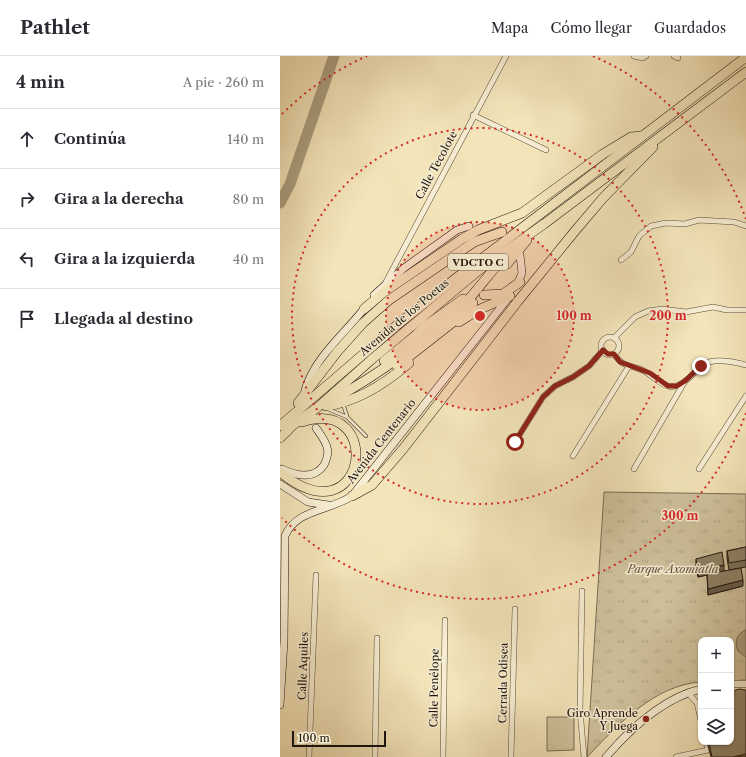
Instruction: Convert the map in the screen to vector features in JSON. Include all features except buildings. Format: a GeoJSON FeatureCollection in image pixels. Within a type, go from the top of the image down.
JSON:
{"type":"FeatureCollection","features":[{"type":"Feature","properties":{"kind":"highway","name":"VDCTO C"},"geometry":{"type":"LineString","coordinates":[[642,136],[746,57]]}},
{"type":"Feature","properties":{"kind":"highway","name":"VDCTO C"},"geometry":{"type":"LineString","coordinates":[[683,119],[746,72]]}},
{"type":"Feature","properties":{"kind":"highway"},"geometry":{"type":"LineString","coordinates":[[352,496],[372,485],[408,442],[575,231],[636,163],[683,119]]}},
{"type":"Feature","properties":{"kind":"highway","name":"Avenida de los Poetas"},"geometry":{"type":"LineString","coordinates":[[280,438],[293,425],[321,407],[378,354],[479,270],[544,224],[683,119]]}},
{"type":"Feature","properties":{"kind":"highway"},"geometry":{"type":"LineString","coordinates":[[364,308],[384,292],[462,239],[478,230],[522,213],[603,154],[631,137],[642,136]]}},
{"type":"Feature","properties":{"kind":"highway","name":"Avenida de los Poetas"},"geometry":{"type":"LineString","coordinates":[[280,425],[437,293],[642,136]]}},
{"type":"Feature","properties":{"kind":"highway"},"geometry":{"type":"LineString","coordinates":[[321,407],[366,381],[411,348],[466,301],[505,258],[544,224]]}},
{"type":"Feature","properties":{"kind":"highway"},"geometry":{"type":"LineString","coordinates":[[280,425],[363,323],[389,300],[474,242],[503,233]]}},
{"type":"Feature","properties":{"kind":"highway"},"geometry":{"type":"LineString","coordinates":[[321,407],[351,397],[380,378],[461,315],[528,239]]}},
{"type":"Feature","properties":{"kind":"highway"},"geometry":{"type":"LineString","coordinates":[[484,296],[503,294],[520,282]]}},
{"type":"Feature","properties":{"kind":"highway"},"geometry":{"type":"LineString","coordinates":[[321,407],[351,397],[389,378],[461,321],[478,310],[510,296]]}},
{"type":"Feature","properties":{"kind":"highway"},"geometry":{"type":"LineString","coordinates":[[366,381],[369,373],[424,327],[463,299]]}},
{"type":"Feature","properties":{"kind":"highway"},"geometry":{"type":"LineString","coordinates":[[337,391],[375,363],[415,329],[424,327]]}},
{"type":"Feature","properties":{"kind":"highway"},"geometry":{"type":"LineString","coordinates":[[400,348],[411,348]]}},
{"type":"Feature","properties":{"kind":"highway"},"geometry":{"type":"LineString","coordinates":[[375,363],[378,354]]}},
{"type":"Feature","properties":{"kind":"highway"},"geometry":{"type":"LineString","coordinates":[[389,378],[405,360]]}},
{"type":"Feature","properties":{"kind":"highway"},"geometry":{"type":"LineString","coordinates":[[408,442],[410,432],[424,409],[444,396]]}},
{"type":"Feature","properties":{"kind":"highway"},"geometry":{"type":"LineString","coordinates":[[280,472],[302,487],[320,493],[335,489],[347,480],[356,467],[357,458],[354,442],[346,429],[335,420],[321,418],[293,425]]}},
{"type":"Feature","properties":{"kind":"main road"},"geometry":{"type":"LineString","coordinates":[[305,390],[309,376],[329,348],[385,284],[404,268],[457,230],[468,226]]}},
{"type":"Feature","properties":{"kind":"main road"},"geometry":{"type":"LineString","coordinates":[[494,228],[503,233]]}},
{"type":"Feature","properties":{"kind":"main road"},"geometry":{"type":"LineString","coordinates":[[520,255],[522,273],[520,282]]}},
{"type":"Feature","properties":{"kind":"main road","name":"Avenida Centenario"},"geometry":{"type":"LineString","coordinates":[[280,705],[284,640],[282,573],[285,536],[288,528],[300,518],[334,505],[352,496],[424,409],[520,282]]}},
{"type":"Feature","properties":{"kind":"main road"},"geometry":{"type":"LineString","coordinates":[[280,468],[309,476],[321,469],[326,461],[328,453],[324,439],[316,428]]}},
{"type":"Feature","properties":{"kind":"main road"},"geometry":{"type":"LineString","coordinates":[[280,484],[308,502],[322,505],[334,505]]}},
{"type":"Feature","properties":{"kind":"main road"},"geometry":{"type":"LineString","coordinates":[[734,684],[746,684]]}},
{"type":"Feature","properties":{"kind":"main road"},"geometry":{"type":"LineString","coordinates":[[606,757],[621,740],[671,699],[698,690]]}},
{"type":"Feature","properties":{"kind":"street","name":"Calle Tecolote"},"geometry":{"type":"LineString","coordinates":[[385,284],[473,115],[506,56]]}},
{"type":"Feature","properties":{"kind":"street"},"geometry":{"type":"LineString","coordinates":[[634,56],[643,58],[646,56]]}},
{"type":"Feature","properties":{"kind":"street"},"geometry":{"type":"LineString","coordinates":[[473,115],[546,150]]}},
{"type":"Feature","properties":{"kind":"street"},"geometry":{"type":"LineString","coordinates":[[621,260],[631,252],[639,236],[651,226],[666,223],[685,224],[699,220],[734,222],[746,226]]}},
{"type":"Feature","properties":{"kind":"street"},"geometry":{"type":"LineString","coordinates":[[614,354],[608,354],[603,350],[602,344],[605,338],[614,338],[636,317],[648,311],[662,309],[686,312],[713,307],[728,310],[746,310]]}},
{"type":"Feature","properties":{"kind":"street"},"geometry":{"type":"LineString","coordinates":[[614,338],[619,346],[614,354]]}},
{"type":"Feature","properties":{"kind":"street"},"geometry":{"type":"LineString","coordinates":[[515,442],[543,397],[555,386],[573,377],[589,366],[603,350]]}},
{"type":"Feature","properties":{"kind":"street"},"geometry":{"type":"LineString","coordinates":[[614,354],[620,362],[650,373],[668,386],[677,386],[685,381]]}},
{"type":"Feature","properties":{"kind":"street"},"geometry":{"type":"LineString","coordinates":[[634,469],[685,381],[695,370],[710,362],[725,361],[746,364]]}},
{"type":"Feature","properties":{"kind":"street"},"geometry":{"type":"LineString","coordinates":[[573,456],[629,366]]}},
{"type":"Feature","properties":{"kind":"street"},"geometry":{"type":"LineString","coordinates":[[699,469],[746,396]]}},
{"type":"Feature","properties":{"kind":"street","name":"Calle Aquiles"},"geometry":{"type":"LineString","coordinates":[[309,757],[316,575]]}},
{"type":"Feature","properties":{"kind":"street"},"geometry":{"type":"LineString","coordinates":[[582,591],[580,710],[584,757]]}},
{"type":"Feature","properties":{"kind":"street","name":"Cerrada Odisea"},"geometry":{"type":"LineString","coordinates":[[511,757],[515,609]]}},
{"type":"Feature","properties":{"kind":"street","name":"Calle Penélope"},"geometry":{"type":"LineString","coordinates":[[443,757],[445,620]]}},
{"type":"Feature","properties":{"kind":"street"},"geometry":{"type":"LineString","coordinates":[[375,757],[377,638]]}},
{"type":"Feature","properties":{"kind":"street"},"geometry":{"type":"LineString","coordinates":[[688,693],[697,703],[698,709]]}},
{"type":"Feature","properties":{"kind":"street"},"geometry":{"type":"LineString","coordinates":[[676,757],[708,750],[707,745]]}},
{"type":"Feature","properties":{"kind":"lane"},"geometry":{"type":"LineString","coordinates":[[347,417],[351,397]]}},
{"type":"Feature","properties":{"kind":"lane"},"geometry":{"type":"LineString","coordinates":[[321,407],[347,417],[366,436]]}},
{"type":"Feature","properties":{"kind":"green space","name":"Parque Axomiatla"},"geometry":{"type":"Polygon","coordinates":[[[604,492],[746,494],[746,680],[734,681],[734,637],[698,637],[698,683],[668,690],[652,699],[624,720],[587,757],[604,492]]]}},
{"type":"Feature","properties":{"kind":"green space"},"geometry":{"type":"Polygon","coordinates":[[[547,717],[574,717],[574,750],[547,751],[547,717]]]}},
{"type":"Feature","properties":{"kind":"shaded area"},"geometry":{"type":"Polygon","coordinates":[[[746,630],[746,657],[738,651],[736,641],[740,633],[746,630]]]}},
{"type":"Feature","properties":{"kind":"waterway"},"geometry":{"type":"LineString","coordinates":[[280,203],[290,184],[334,56]]}},
{"type":"Feature","properties":{"kind":"place","name":"Giro Aprende Y Juega"},"geometry":{"type":"Point","coordinates":[646,719]}},
{"type":"Feature","properties":{"kind":"route"},"geometry":{"type":"LineString","coordinates":[[515,442],[543,397],[555,386],[573,377],[589,366],[603,350],[605,353],[614,354],[620,362],[650,373],[659,381],[668,386],[677,386],[685,381],[701,366]]}}]}
